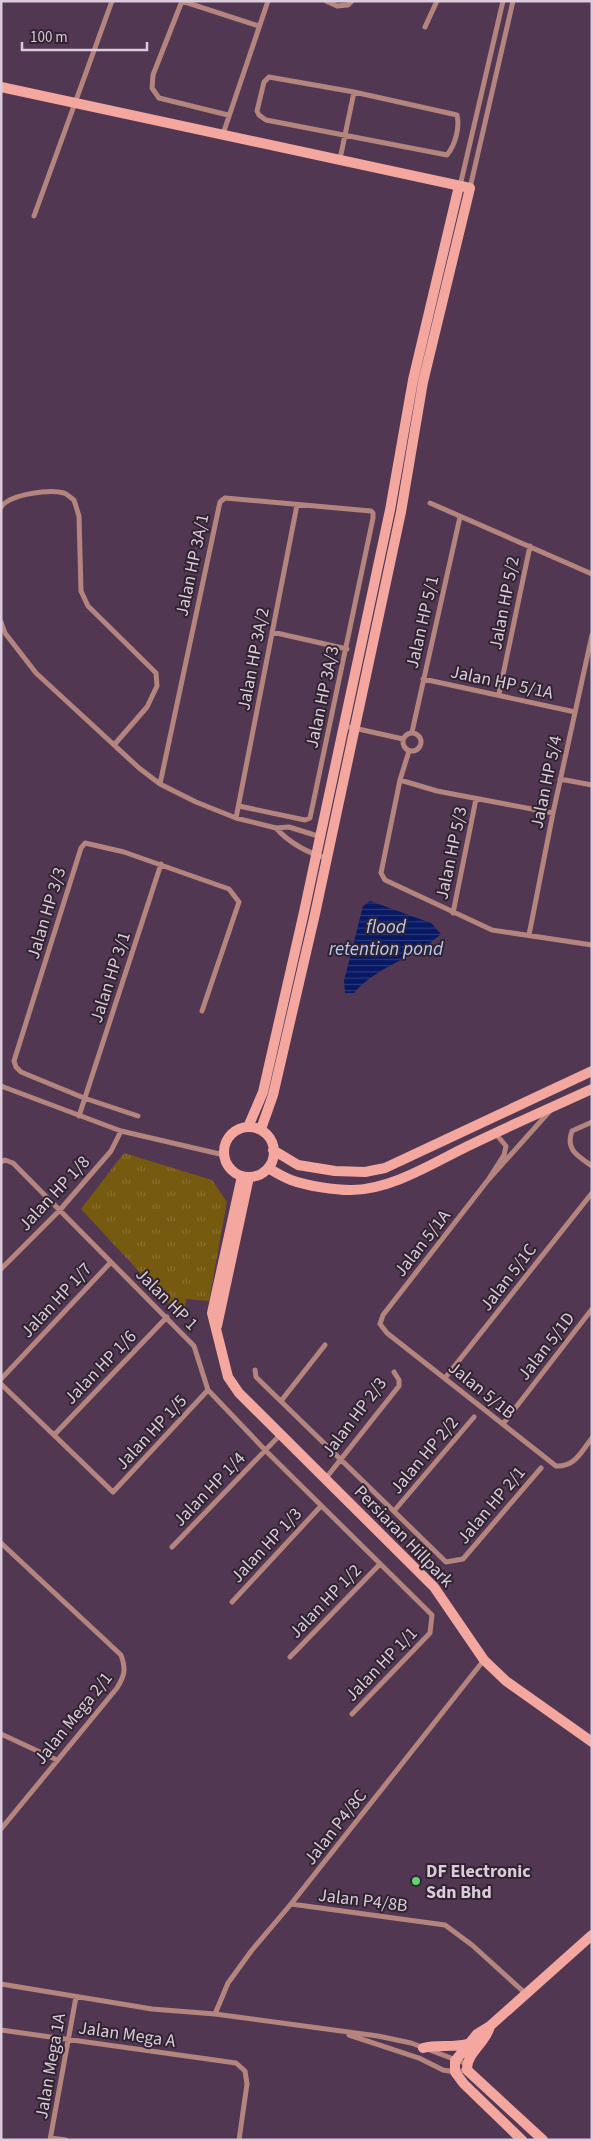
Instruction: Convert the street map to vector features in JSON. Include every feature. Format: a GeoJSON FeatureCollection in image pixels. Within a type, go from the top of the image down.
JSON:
{"type":"FeatureCollection","features":[{"type":"Feature","properties":{"kind":"street"},"geometry":{"type":"LineString","coordinates":[[34,216],[112,1]]}},
{"type":"Feature","properties":{"kind":"street"},"geometry":{"type":"LineString","coordinates":[[228,115],[159,98],[152,88],[153,75],[182,1],[259,26]]}},
{"type":"Feature","properties":{"kind":"street"},"geometry":{"type":"LineString","coordinates":[[223,134],[268,1]]}},
{"type":"Feature","properties":{"kind":"street"},"geometry":{"type":"LineString","coordinates":[[326,1],[337,6],[348,5],[352,1]]}},
{"type":"Feature","properties":{"kind":"street"},"geometry":{"type":"LineString","coordinates":[[426,27],[437,1]]}},
{"type":"Feature","properties":{"kind":"street"},"geometry":{"type":"LineString","coordinates":[[465,187],[503,1]]}},
{"type":"Feature","properties":{"kind":"street"},"geometry":{"type":"LineString","coordinates":[[260,1129],[273,1095],[350,727],[413,380],[514,1]]}},
{"type":"Feature","properties":{"kind":"street"},"geometry":{"type":"LineString","coordinates":[[269,77],[354,92],[457,115],[458,121],[453,148],[446,155],[345,135],[266,120],[257,111],[264,82],[269,77]]}},
{"type":"Feature","properties":{"kind":"street"},"geometry":{"type":"LineString","coordinates":[[1,87],[465,187]]}},
{"type":"Feature","properties":{"kind":"street"},"geometry":{"type":"LineString","coordinates":[[340,159],[354,92]]}},
{"type":"Feature","properties":{"kind":"street"},"geometry":{"type":"LineString","coordinates":[[1,507],[12,497],[37,493],[65,493],[74,500],[78,516],[81,592],[88,606],[156,673],[157,686],[147,707],[114,745]]}},
{"type":"Feature","properties":{"kind":"street","name":"Jalan HP 3A/1"},"geometry":{"type":"LineString","coordinates":[[160,784],[220,502],[225,498],[371,511]]}},
{"type":"Feature","properties":{"kind":"street"},"geometry":{"type":"LineString","coordinates":[[430,503],[592,574]]}},
{"type":"Feature","properties":{"kind":"street","name":"Jalan HP 3A/2"},"geometry":{"type":"LineString","coordinates":[[236,818],[297,505]]}},
{"type":"Feature","properties":{"kind":"street","name":"Jalan HP 3A/3"},"geometry":{"type":"LineString","coordinates":[[239,806],[305,820],[310,818],[347,649],[374,513],[371,511]]}},
{"type":"Feature","properties":{"kind":"street","name":"Jalan HP 5/1"},"geometry":{"type":"LineString","coordinates":[[412,732],[460,517]]}},
{"type":"Feature","properties":{"kind":"street","name":"Jalan HP 5/2"},"geometry":{"type":"LineString","coordinates":[[499,694],[530,546]]}},
{"type":"Feature","properties":{"kind":"street"},"geometry":{"type":"LineString","coordinates":[[1,622],[5,633],[36,673],[114,745],[160,784],[196,802],[236,818],[276,828],[289,827],[326,838]]}},
{"type":"Feature","properties":{"kind":"street"},"geometry":{"type":"LineString","coordinates":[[272,632],[347,649]]}},
{"type":"Feature","properties":{"kind":"street","name":"Jalan HP 5/4"},"geometry":{"type":"LineString","coordinates":[[529,935],[560,779],[592,635]]}},
{"type":"Feature","properties":{"kind":"street","name":"Jalan HP 5/1A"},"geometry":{"type":"LineString","coordinates":[[424,679],[575,712]]}},
{"type":"Feature","properties":{"kind":"street"},"geometry":{"type":"LineString","coordinates":[[350,727],[403,739]]}},
{"type":"Feature","properties":{"kind":"street"},"geometry":{"type":"LineString","coordinates":[[412,732],[418,735],[421,743],[416,750],[409,751],[403,746],[403,739],[405,735],[412,732]]}},
{"type":"Feature","properties":{"kind":"street"},"geometry":{"type":"LineString","coordinates":[[409,751],[400,780],[381,873],[385,880],[452,913],[492,930],[592,945]]}},
{"type":"Feature","properties":{"kind":"street"},"geometry":{"type":"LineString","coordinates":[[560,779],[592,785]]}},
{"type":"Feature","properties":{"kind":"street"},"geometry":{"type":"LineString","coordinates":[[400,780],[437,792],[553,813]]}},
{"type":"Feature","properties":{"kind":"street","name":"Jalan HP 5/3"},"geometry":{"type":"LineString","coordinates":[[452,913],[476,799]]}},
{"type":"Feature","properties":{"kind":"street"},"geometry":{"type":"LineString","coordinates":[[276,828],[285,838],[322,857]]}},
{"type":"Feature","properties":{"kind":"street","name":"Jalan HP 3/3"},"geometry":{"type":"LineString","coordinates":[[84,1098],[21,1072],[16,1067],[14,1061],[81,848],[84,843],[91,843],[161,864]]}},
{"type":"Feature","properties":{"kind":"street"},"geometry":{"type":"LineString","coordinates":[[248,1127],[263,1092],[322,857]]}},
{"type":"Feature","properties":{"kind":"street"},"geometry":{"type":"LineString","coordinates":[[161,864],[229,889],[239,902],[202,1011]]}},
{"type":"Feature","properties":{"kind":"street","name":"Jalan HP 3/1"},"geometry":{"type":"LineString","coordinates":[[79,1116],[161,864]]}},
{"type":"Feature","properties":{"kind":"street"},"geometry":{"type":"LineString","coordinates":[[273,1150],[298,1165],[336,1171],[365,1172],[378,1169],[407,1159],[592,1071]]}},
{"type":"Feature","properties":{"kind":"street"},"geometry":{"type":"LineString","coordinates":[[1,1086],[121,1131],[224,1155]]}},
{"type":"Feature","properties":{"kind":"street"},"geometry":{"type":"LineString","coordinates":[[268,1168],[291,1180],[352,1190],[402,1178],[592,1089]]}},
{"type":"Feature","properties":{"kind":"street"},"geometry":{"type":"LineString","coordinates":[[552,1090],[575,1096]]}},
{"type":"Feature","properties":{"kind":"street"},"geometry":{"type":"LineString","coordinates":[[510,1126],[547,1102],[552,1090]]}},
{"type":"Feature","properties":{"kind":"street"},"geometry":{"type":"LineString","coordinates":[[84,1098],[138,1116]]}},
{"type":"Feature","properties":{"kind":"street"},"geometry":{"type":"LineString","coordinates":[[488,1180],[540,1121],[557,1105]]}},
{"type":"Feature","properties":{"kind":"street"},"geometry":{"type":"LineString","coordinates":[[592,1122],[572,1132],[569,1141],[571,1150],[592,1166]]}},
{"type":"Feature","properties":{"kind":"street"},"geometry":{"type":"LineString","coordinates":[[248,1127],[260,1129],[268,1137],[273,1150],[268,1168],[263,1173],[245,1177],[230,1168],[224,1155],[227,1139],[233,1133],[248,1127]]}},
{"type":"Feature","properties":{"kind":"street","name":"Jalan HP 1/8"},"geometry":{"type":"LineString","coordinates":[[1,1269],[58,1211],[111,1151],[121,1131]]}},
{"type":"Feature","properties":{"kind":"street"},"geometry":{"type":"LineString","coordinates":[[488,1180],[504,1155],[506,1146],[495,1133]]}},
{"type":"Feature","properties":{"kind":"street","name":"Jalan HP 1"},"geometry":{"type":"LineString","coordinates":[[1,1162],[5,1160],[13,1163],[58,1211],[194,1346],[208,1390],[266,1451],[432,1615],[430,1633]]}},
{"type":"Feature","properties":{"kind":"street","name":"Persiaran Hillpark"},"geometry":{"type":"LineString","coordinates":[[245,1177],[216,1334],[228,1377],[239,1393],[434,1587],[484,1660],[506,1681],[592,1742]]}},
{"type":"Feature","properties":{"kind":"street","name":"Jalan 5/1A"},"geometry":{"type":"LineString","coordinates":[[380,1324],[383,1315],[488,1180]]}},
{"type":"Feature","properties":{"kind":"street","name":"Jalan 5/1C"},"geometry":{"type":"LineString","coordinates":[[445,1378],[592,1193]]}},
{"type":"Feature","properties":{"kind":"street","name":"Jalan HP 1/7"},"geometry":{"type":"LineString","coordinates":[[1,1379],[111,1262]]}},
{"type":"Feature","properties":{"kind":"street","name":"Jalan 5/1D"},"geometry":{"type":"LineString","coordinates":[[503,1424],[592,1309]]}},
{"type":"Feature","properties":{"kind":"street","name":"Jalan HP 1/6"},"geometry":{"type":"LineString","coordinates":[[54,1435],[166,1317]]}},
{"type":"Feature","properties":{"kind":"street","name":"Jalan 5/1B"},"geometry":{"type":"LineString","coordinates":[[380,1324],[386,1333],[556,1466],[571,1464],[592,1438]]}},
{"type":"Feature","properties":{"kind":"street"},"geometry":{"type":"LineString","coordinates":[[281,1400],[325,1345]]}},
{"type":"Feature","properties":{"kind":"street"},"geometry":{"type":"LineString","coordinates":[[255,1370],[256,1377],[394,1511]]}},
{"type":"Feature","properties":{"kind":"street","name":"Jalan HP 2/3"},"geometry":{"type":"LineString","coordinates":[[326,1478],[399,1386],[399,1380],[394,1372]]}},
{"type":"Feature","properties":{"kind":"street"},"geometry":{"type":"LineString","coordinates":[[1,1384],[54,1435]]}},
{"type":"Feature","properties":{"kind":"street","name":"Jalan HP 1/5"},"geometry":{"type":"LineString","coordinates":[[54,1435],[113,1492],[208,1390]]}},
{"type":"Feature","properties":{"kind":"street","name":"Jalan HP 2/2"},"geometry":{"type":"LineString","coordinates":[[394,1511],[474,1417]]}},
{"type":"Feature","properties":{"kind":"street"},"geometry":{"type":"LineString","coordinates":[[266,1451],[282,1434]]}},
{"type":"Feature","properties":{"kind":"street","name":"Jalan HP 1/4"},"geometry":{"type":"LineString","coordinates":[[172,1547],[266,1451]]}},
{"type":"Feature","properties":{"kind":"street","name":"Jalan HP 2/1"},"geometry":{"type":"LineString","coordinates":[[394,1511],[446,1562],[463,1559],[540,1468]]}},
{"type":"Feature","properties":{"kind":"street","name":"Jalan HP 1/3"},"geometry":{"type":"LineString","coordinates":[[232,1602],[321,1506]]}},
{"type":"Feature","properties":{"kind":"street","name":"Jalan Mega 2/1"},"geometry":{"type":"LineString","coordinates":[[1,1543],[121,1655],[126,1668],[124,1677],[117,1688],[1,1829]]}},
{"type":"Feature","properties":{"kind":"street","name":"Jalan HP 1/2"},"geometry":{"type":"LineString","coordinates":[[290,1657],[380,1564]]}},
{"type":"Feature","properties":{"kind":"street","name":"Jalan HP 1/1"},"geometry":{"type":"LineString","coordinates":[[352,1714],[430,1633]]}},
{"type":"Feature","properties":{"kind":"street","name":"Jalan P4/8C"},"geometry":{"type":"LineString","coordinates":[[215,2014],[228,1983],[252,1950],[291,1904],[484,1660]]}},
{"type":"Feature","properties":{"kind":"street"},"geometry":{"type":"LineString","coordinates":[[1,1734],[57,1760]]}},
{"type":"Feature","properties":{"kind":"street","name":"Jalan P4/8B"},"geometry":{"type":"LineString","coordinates":[[291,1904],[444,1925],[472,1945],[525,1994]]}},
{"type":"Feature","properties":{"kind":"street"},"geometry":{"type":"LineString","coordinates":[[522,2140],[464,2084],[455,2072],[455,2061],[477,2034],[490,2026],[592,1935]]}},
{"type":"Feature","properties":{"kind":"street"},"geometry":{"type":"LineString","coordinates":[[1,1984],[152,2009],[215,2014],[378,2036],[412,2043],[467,2067],[543,2140]]}},
{"type":"Feature","properties":{"kind":"street","name":"Jalan Mega 1A"},"geometry":{"type":"LineString","coordinates":[[50,2139],[76,1997]]}},
{"type":"Feature","properties":{"kind":"street"},"geometry":{"type":"LineString","coordinates":[[339,2032],[419,2058],[444,2070],[455,2072],[467,2067],[486,2038],[490,2026]]}},
{"type":"Feature","properties":{"kind":"street","name":"Jalan Mega A"},"geometry":{"type":"LineString","coordinates":[[1,2030],[236,2062],[245,2071],[247,2084],[239,2140]]}},
{"type":"Feature","properties":{"kind":"street"},"geometry":{"type":"LineString","coordinates":[[423,2048],[433,2046],[452,2047],[468,2043]]}},
{"type":"Feature","properties":{"kind":"street"},"geometry":{"type":"LineString","coordinates":[[50,2139],[66,2140]]}},
{"type":"Feature","properties":{"kind":"green space"},"geometry":{"type":"Polygon","coordinates":[[[124,1153],[212,1180],[227,1202],[209,1301],[186,1299],[184,1320],[81,1209],[124,1153]]]}},
{"type":"Feature","properties":{"kind":"water","name":"flood retention pond"},"geometry":{"type":"Polygon","coordinates":[[[370,901],[431,923],[441,934],[420,950],[374,976],[354,993],[345,993],[344,981],[363,906],[370,901]]]}},
{"type":"Feature","properties":{"kind":"place","name":"DF Electronic Sdn Bhd"},"geometry":{"type":"Point","coordinates":[416,1881]}}]}
